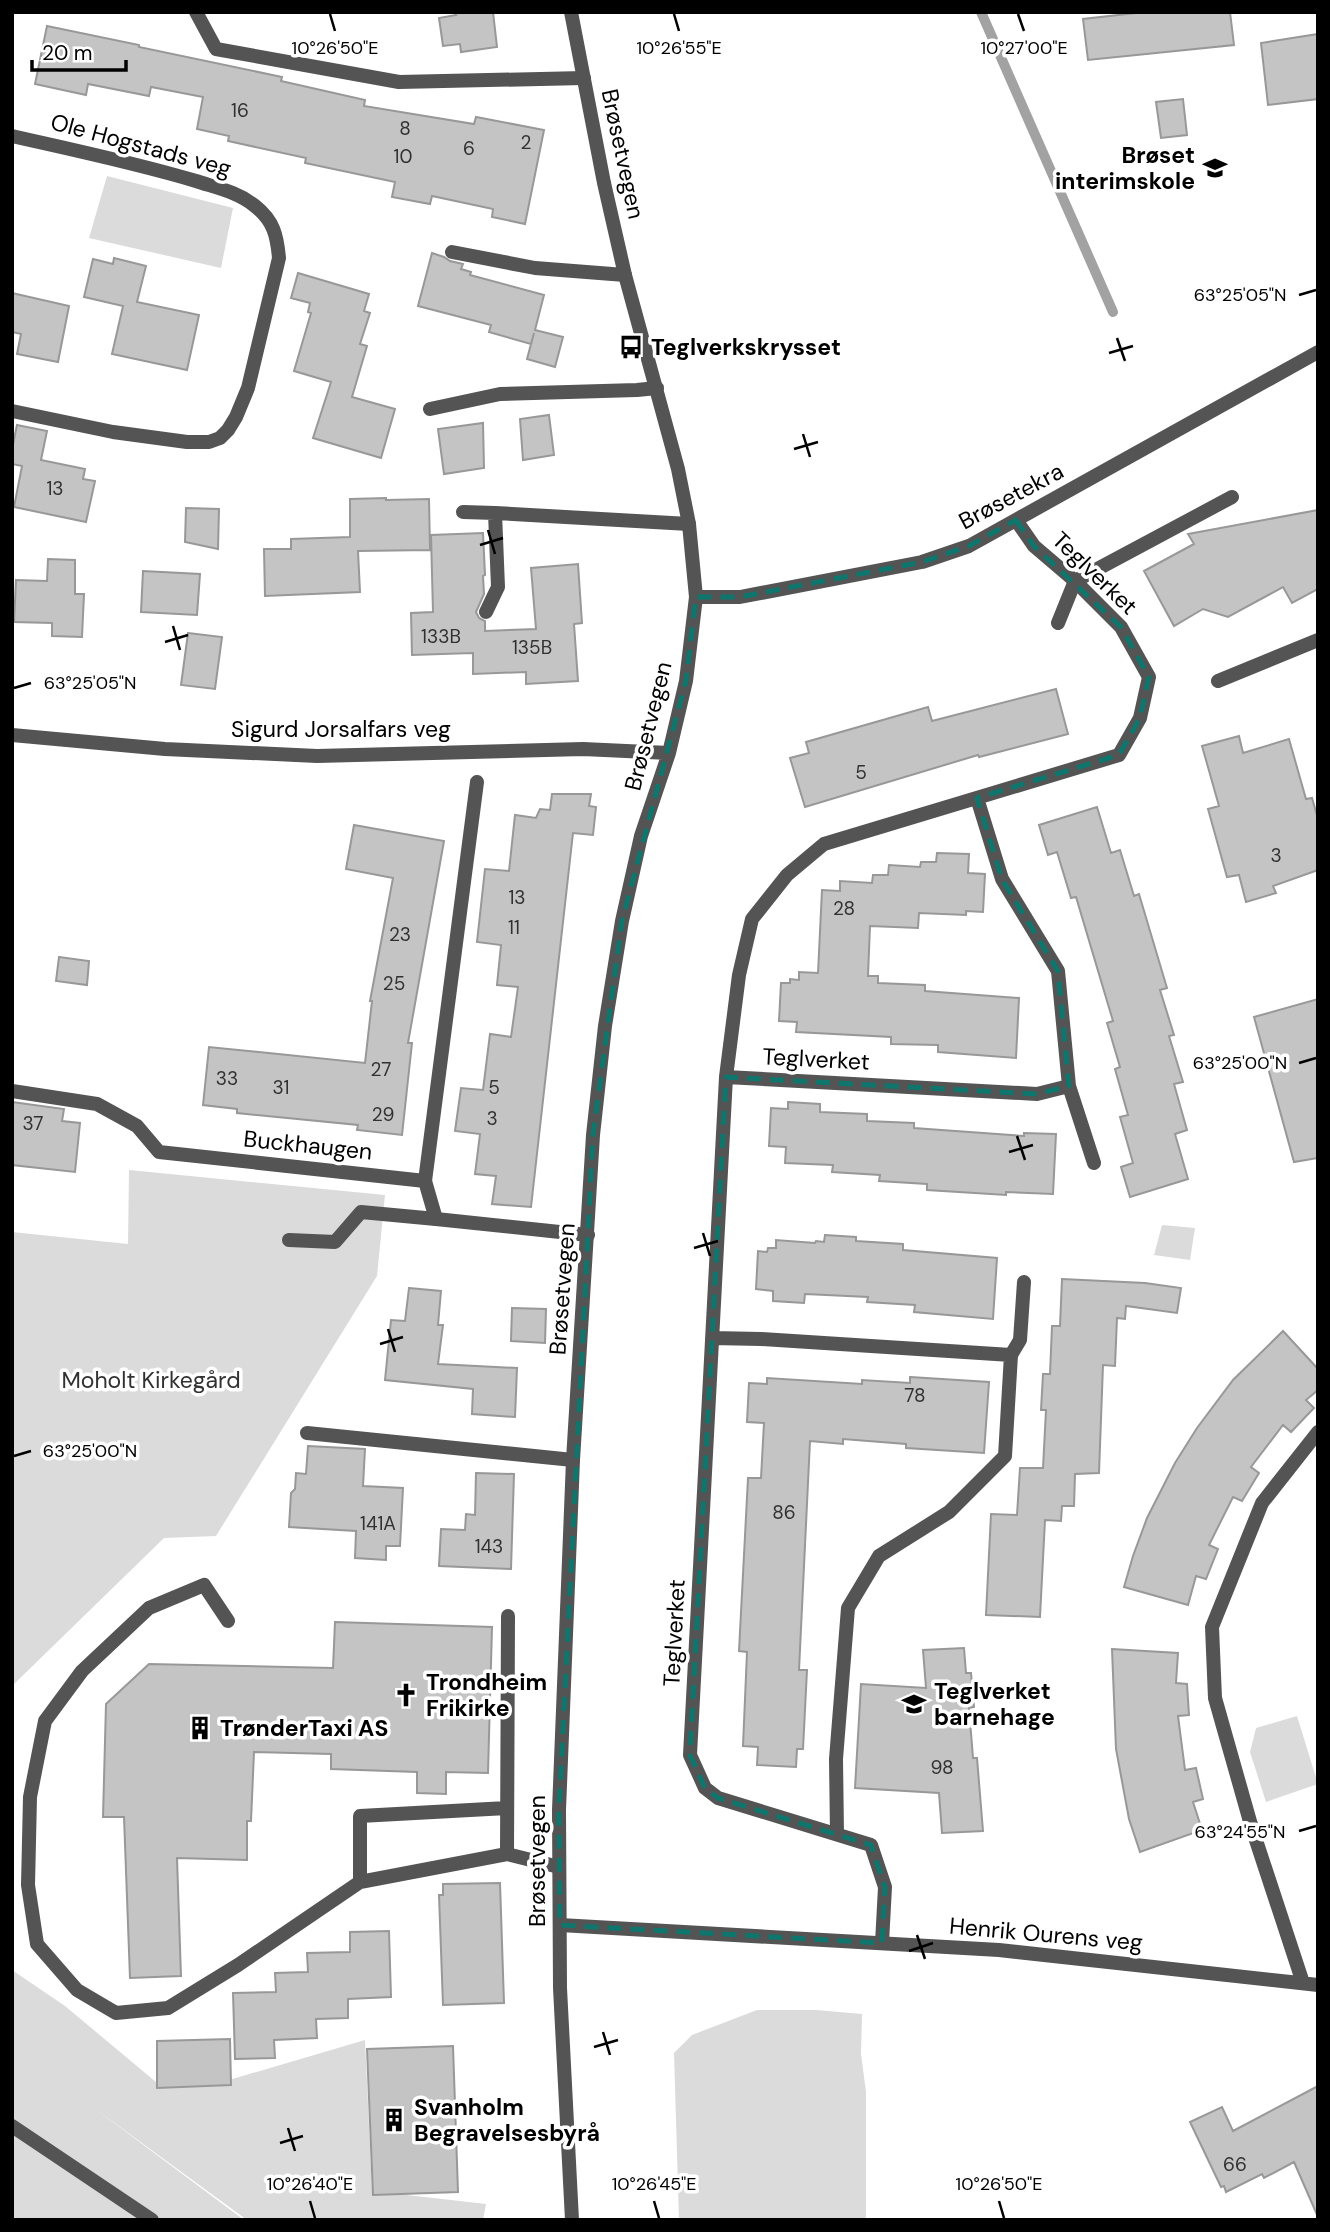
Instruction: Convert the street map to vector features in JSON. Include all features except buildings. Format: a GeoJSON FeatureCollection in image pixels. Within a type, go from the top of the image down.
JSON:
{"type":"FeatureCollection","features":[{"type":"Feature","properties":{"kind":"street"},"geometry":{"type":"LineString","coordinates":[[196,12],[216,49],[399,82],[584,78]]}},
{"type":"Feature","properties":{"kind":"street","name":"Brøsetvegen"},"geometry":{"type":"LineString","coordinates":[[571,12],[625,275],[678,469],[689,524],[696,597],[686,681],[669,753],[641,836],[614,970],[593,1135],[573,1460],[559,1810],[560,1988],[572,2220]]}},
{"type":"Feature","properties":{"kind":"street","name":"Ole Hogstads veg"},"geometry":{"type":"LineString","coordinates":[[12,136],[172,174],[239,194],[269,220],[277,236],[279,258],[248,388],[236,416],[220,438],[209,442],[187,442],[113,432],[12,411]]}},
{"type":"Feature","properties":{"kind":"street"},"geometry":{"type":"LineString","coordinates":[[453,252],[535,268],[625,275]]}},
{"type":"Feature","properties":{"kind":"street","name":"Brøsetekra"},"geometry":{"type":"LineString","coordinates":[[696,597],[740,597],[922,562],[969,546],[1318,352]]}},
{"type":"Feature","properties":{"kind":"street"},"geometry":{"type":"LineString","coordinates":[[430,409],[500,394],[657,388]]}},
{"type":"Feature","properties":{"kind":"street"},"geometry":{"type":"LineString","coordinates":[[1058,624],[1075,581],[1232,497]]}},
{"type":"Feature","properties":{"kind":"street"},"geometry":{"type":"LineString","coordinates":[[463,512],[689,524]]}},
{"type":"Feature","properties":{"kind":"street"},"geometry":{"type":"LineString","coordinates":[[486,612],[498,587],[495,513]]}},
{"type":"Feature","properties":{"kind":"street","name":"Teglverket"},"geometry":{"type":"LineString","coordinates":[[882,1943],[885,1887],[871,1846],[719,1797],[705,1788],[690,1755],[726,1077],[739,975],[752,919],[787,876],[824,844],[1118,755],[1140,718],[1149,677],[1121,627],[1075,581],[1034,546],[1016,520]]}},
{"type":"Feature","properties":{"kind":"street"},"geometry":{"type":"LineString","coordinates":[[1217,681],[1318,640]]}},
{"type":"Feature","properties":{"kind":"street","name":"Sigurd Jorsalfars veg"},"geometry":{"type":"LineString","coordinates":[[12,735],[165,749],[317,756],[583,749],[669,753]]}},
{"type":"Feature","properties":{"kind":"street"},"geometry":{"type":"LineString","coordinates":[[436,1219],[425,1181],[477,782]]}},
{"type":"Feature","properties":{"kind":"street"},"geometry":{"type":"LineString","coordinates":[[977,798],[1002,879],[1058,971],[1069,1086],[1094,1163]]}},
{"type":"Feature","properties":{"kind":"street","name":"Teglverket"},"geometry":{"type":"LineString","coordinates":[[726,1077],[1037,1094],[1069,1086]]}},
{"type":"Feature","properties":{"kind":"street","name":"Buckhaugen"},"geometry":{"type":"LineString","coordinates":[[12,1091],[97,1104],[136,1126],[159,1152],[425,1181]]}},
{"type":"Feature","properties":{"kind":"street"},"geometry":{"type":"LineString","coordinates":[[289,1240],[335,1242],[362,1212],[588,1236]]}},
{"type":"Feature","properties":{"kind":"street"},"geometry":{"type":"LineString","coordinates":[[837,1834],[836,1759],[848,1608],[879,1556],[949,1512],[1005,1456],[1011,1354],[1020,1340],[1024,1282]]}},
{"type":"Feature","properties":{"kind":"street"},"geometry":{"type":"LineString","coordinates":[[712,1338],[1011,1354]]}},
{"type":"Feature","properties":{"kind":"street"},"geometry":{"type":"LineString","coordinates":[[1303,1983],[1251,1825],[1215,1698],[1212,1627],[1262,1503],[1318,1432]]}},
{"type":"Feature","properties":{"kind":"street"},"geometry":{"type":"LineString","coordinates":[[307,1433],[573,1460]]}},
{"type":"Feature","properties":{"kind":"street"},"geometry":{"type":"LineString","coordinates":[[228,1621],[204,1585],[149,1608],[82,1671],[46,1721],[30,1797],[28,1885],[37,1944],[77,1990],[116,2013],[168,2008],[238,1965],[360,1882],[507,1854],[559,1867]]}},
{"type":"Feature","properties":{"kind":"street"},"geometry":{"type":"LineString","coordinates":[[507,1854],[508,1616]]}},
{"type":"Feature","properties":{"kind":"street"},"geometry":{"type":"LineString","coordinates":[[360,1882],[360,1816],[508,1808]]}},
{"type":"Feature","properties":{"kind":"street","name":"Henrik Ourens veg"},"geometry":{"type":"LineString","coordinates":[[560,1925],[999,1950],[1318,1984]]}},
{"type":"Feature","properties":{"kind":"street"},"geometry":{"type":"LineString","coordinates":[[12,2126],[152,2220]]}},
{"type":"Feature","properties":{"kind":"highlighted area"},"geometry":{"type":"Polygon","coordinates":[[[1016,520],[1034,546],[1121,627],[1149,677],[1140,718],[1119,755],[977,798],[1002,879],[1058,971],[1069,1086],[1037,1094],[726,1077],[690,1755],[705,1788],[718,1798],[871,1845],[885,1887],[882,1943],[560,1925],[559,1810],[593,1135],[622,921],[686,681],[696,597],[740,597],[922,562],[969,546],[1016,520]]]}},
{"type":"Feature","properties":{"kind":"green space"},"geometry":{"type":"Polygon","coordinates":[[[107,176],[233,208],[221,268],[89,238],[107,176]]]}},
{"type":"Feature","properties":{"kind":"green space","name":"Moholt Kirkegård"},"geometry":{"type":"Polygon","coordinates":[[[129,1170],[385,1195],[377,1276],[216,1536],[164,1538],[12,1686],[12,1232],[128,1244],[129,1170]]]}},
{"type":"Feature","properties":{"kind":"green space"},"geometry":{"type":"Polygon","coordinates":[[[1162,1225],[1195,1228],[1190,1260],[1154,1255],[1162,1225]]]}},
{"type":"Feature","properties":{"kind":"green space"},"geometry":{"type":"Polygon","coordinates":[[[1297,1716],[1318,1784],[1266,1802],[1250,1752],[1256,1728],[1297,1716]]]}},
{"type":"Feature","properties":{"kind":"green space"},"geometry":{"type":"Polygon","coordinates":[[[12,1970],[65,2006],[156,2082],[229,2080],[365,2040],[372,2191],[486,2204],[483,2220],[247,2220],[90,2105],[244,2220],[12,2220],[12,1970]]]}},
{"type":"Feature","properties":{"kind":"green space"},"geometry":{"type":"Polygon","coordinates":[[[757,2010],[816,2010],[862,2014],[861,2054],[866,2092],[866,2220],[679,2220],[674,2053],[692,2035],[757,2010]]]}},
{"type":"Feature","properties":{"kind":"waterway"},"geometry":{"type":"LineString","coordinates":[[981,12],[1113,312]]}},
{"type":"Feature","properties":{"kind":"place","name":"Brøset interimskole"},"geometry":{"type":"Point","coordinates":[1215,168]}},
{"type":"Feature","properties":{"kind":"place","name":"Teglverkskrysset"},"geometry":{"type":"Point","coordinates":[631,347]}},
{"type":"Feature","properties":{"kind":"place","name":"Trondheim Frikirke"},"geometry":{"type":"Point","coordinates":[406,1695]}},
{"type":"Feature","properties":{"kind":"place","name":"Teglverket barnehage"},"geometry":{"type":"Point","coordinates":[914,1704]}},
{"type":"Feature","properties":{"kind":"place","name":"TrønderTaxi AS"},"geometry":{"type":"Point","coordinates":[200,1728]}},
{"type":"Feature","properties":{"kind":"place","name":"Svanholm Begravelsesbyrå"},"geometry":{"type":"Point","coordinates":[394,2120]}}]}
